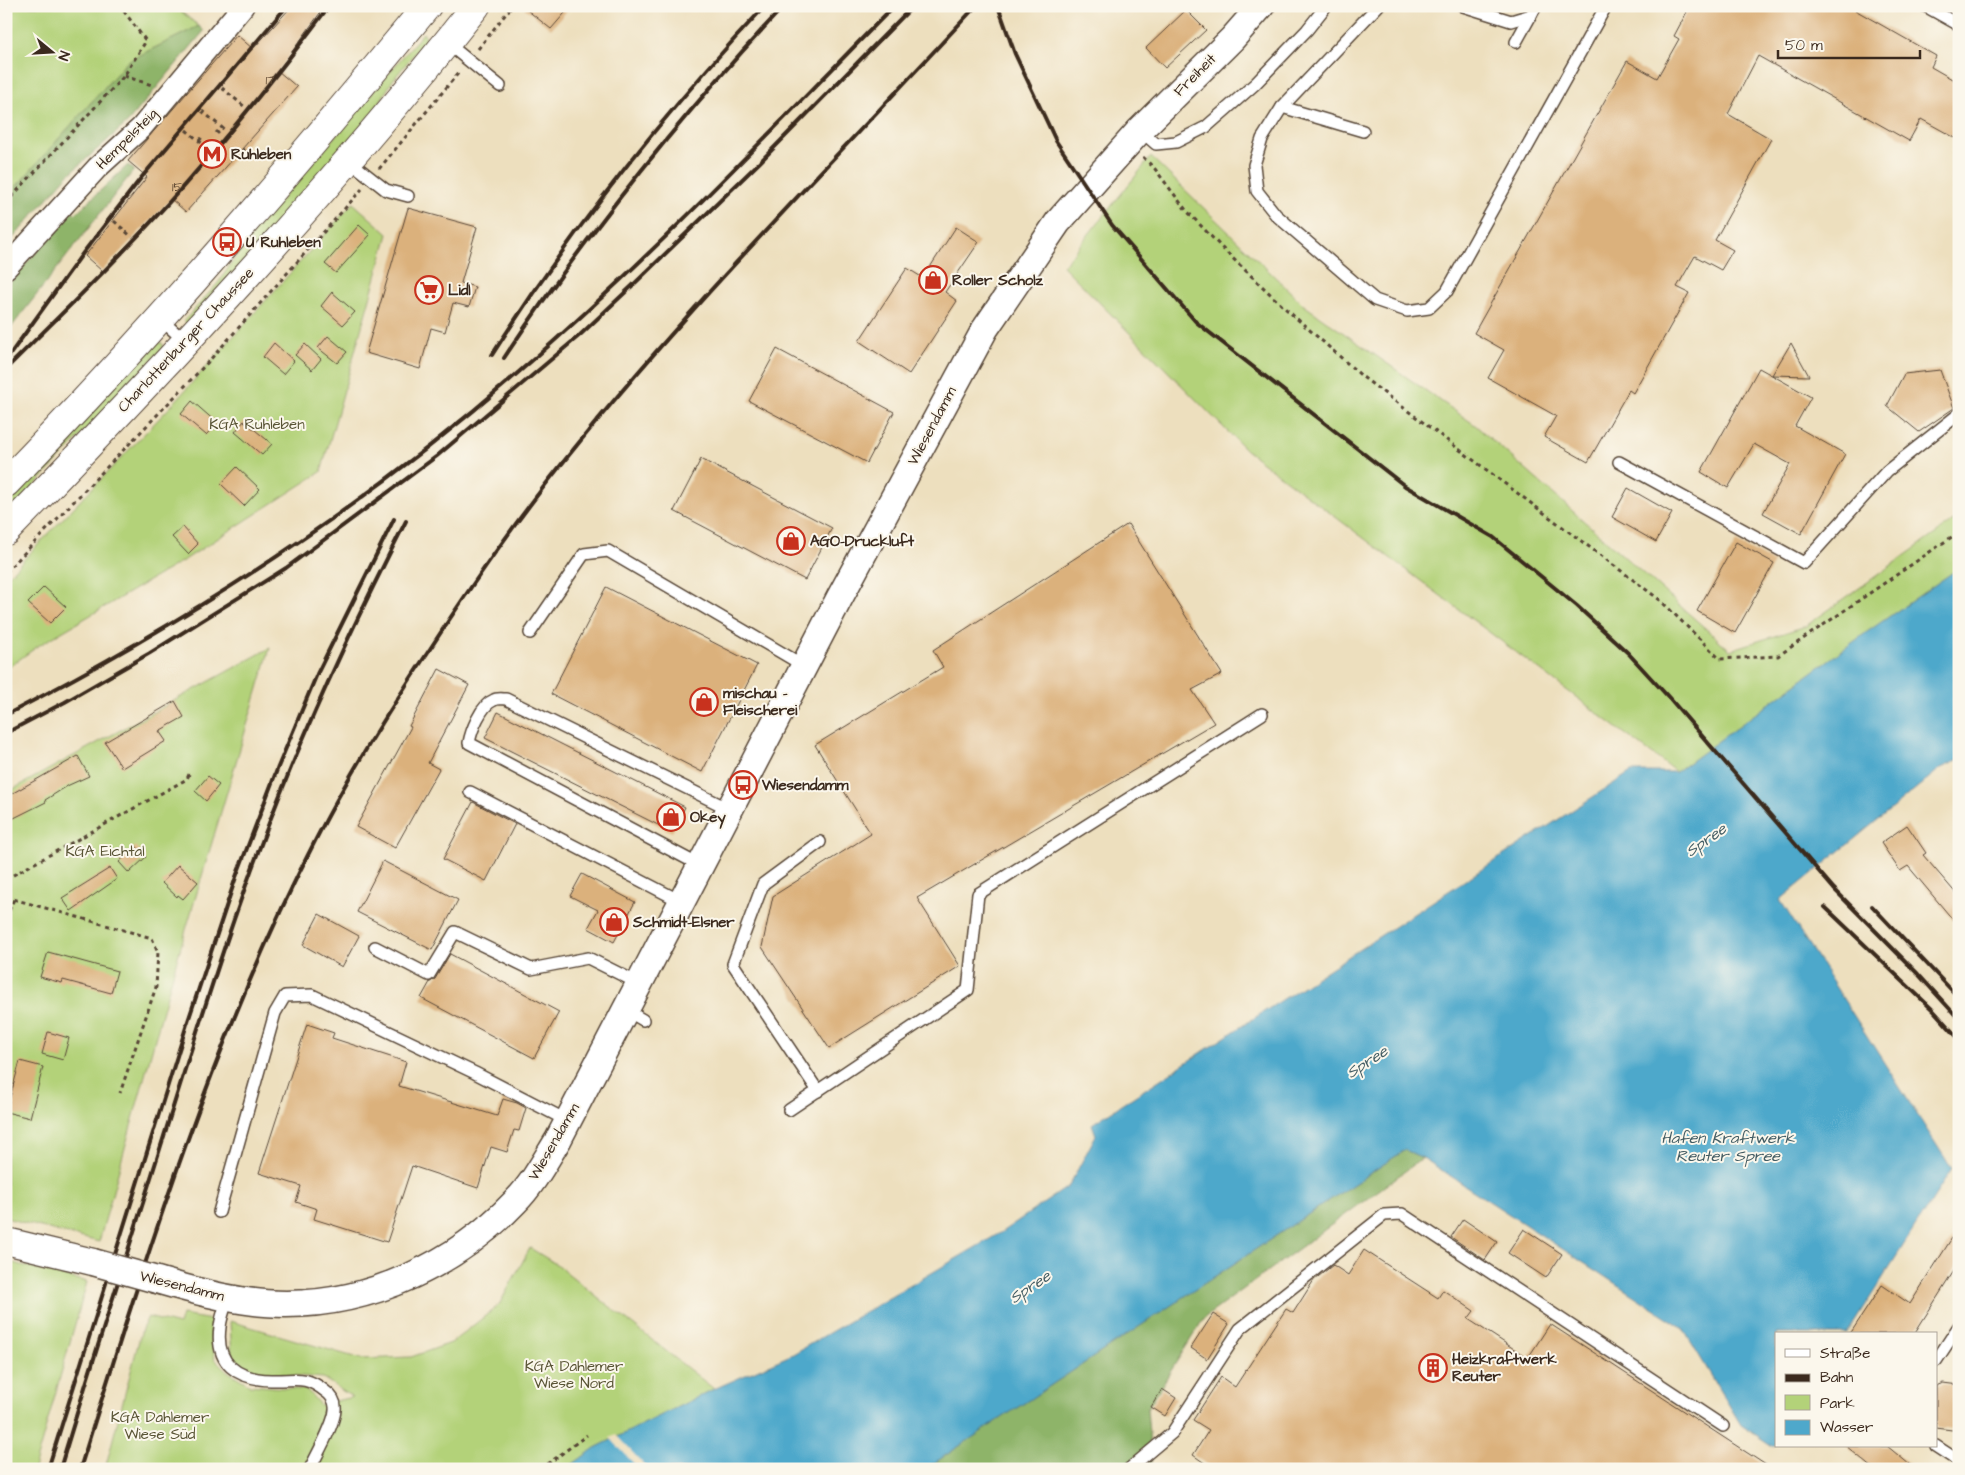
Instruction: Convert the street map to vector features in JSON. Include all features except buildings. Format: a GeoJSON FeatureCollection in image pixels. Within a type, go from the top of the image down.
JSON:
{"type":"FeatureCollection","features":[{"type":"Feature","properties":{"kind":"main road"},"geometry":{"type":"LineString","coordinates":[[6,483],[74,414],[159,318],[358,90],[427,6]]}},
{"type":"Feature","properties":{"kind":"main road","name":"Charlottenburger Chaussee"},"geometry":{"type":"LineString","coordinates":[[6,531],[186,342],[348,160],[476,6]]}},
{"type":"Feature","properties":{"kind":"street","name":"Hempelsteig"},"geometry":{"type":"LineString","coordinates":[[6,268],[83,184],[141,128],[243,6]]}},
{"type":"Feature","properties":{"kind":"street","name":"Freiheit"},"geometry":{"type":"LineString","coordinates":[[1134,137],[1232,39],[1261,6]]}},
{"type":"Feature","properties":{"kind":"street","name":"Wiesendamm"},"geometry":{"type":"LineString","coordinates":[[6,1242],[93,1262],[194,1291],[228,1298],[286,1304],[339,1299],[398,1282],[463,1247],[491,1225],[516,1201],[539,1172],[568,1121],[634,1015],[640,984],[840,597],[985,329],[1058,222],[1134,137]]}},
{"type":"Feature","properties":{"kind":"lane"},"geometry":{"type":"LineString","coordinates":[[1134,137],[1156,144],[1176,142],[1206,127],[1255,84],[1307,30],[1326,6]]}},
{"type":"Feature","properties":{"kind":"lane"},"geometry":{"type":"LineString","coordinates":[[1378,6],[1282,107],[1262,139],[1254,166],[1257,191],[1276,216],[1375,300],[1407,311],[1430,308],[1447,291],[1606,6]]}},
{"type":"Feature","properties":{"kind":"lane"},"geometry":{"type":"LineString","coordinates":[[1463,6],[1511,21],[1534,11]]}},
{"type":"Feature","properties":{"kind":"lane"},"geometry":{"type":"LineString","coordinates":[[1925,6],[1959,25]]}},
{"type":"Feature","properties":{"kind":"lane"},"geometry":{"type":"LineString","coordinates":[[1516,42],[1534,11]]}},
{"type":"Feature","properties":{"kind":"lane"},"geometry":{"type":"LineString","coordinates":[[446,42],[500,86]]}},
{"type":"Feature","properties":{"kind":"lane"},"geometry":{"type":"LineString","coordinates":[[1282,107],[1363,131]]}},
{"type":"Feature","properties":{"kind":"lane"},"geometry":{"type":"LineString","coordinates":[[348,160],[386,190],[408,196]]}},
{"type":"Feature","properties":{"kind":"lane"},"geometry":{"type":"LineString","coordinates":[[159,318],[186,342]]}},
{"type":"Feature","properties":{"kind":"lane"},"geometry":{"type":"LineString","coordinates":[[1619,462],[1804,563],[1887,471],[1959,414]]}},
{"type":"Feature","properties":{"kind":"lane"},"geometry":{"type":"LineString","coordinates":[[530,633],[584,554],[608,551],[806,666]]}},
{"type":"Feature","properties":{"kind":"lane"},"geometry":{"type":"LineString","coordinates":[[701,866],[469,743],[470,734],[478,717],[494,699],[506,699],[731,810]]}},
{"type":"Feature","properties":{"kind":"lane"},"geometry":{"type":"LineString","coordinates":[[789,1110],[968,990],[978,894],[1262,714]]}},
{"type":"Feature","properties":{"kind":"lane"},"geometry":{"type":"LineString","coordinates":[[470,792],[682,902]]}},
{"type":"Feature","properties":{"kind":"lane"},"geometry":{"type":"LineString","coordinates":[[818,1091],[733,964],[762,884],[820,842]]}},
{"type":"Feature","properties":{"kind":"lane"},"geometry":{"type":"LineString","coordinates":[[375,947],[429,975],[455,932],[531,969],[588,958],[640,984]]}},
{"type":"Feature","properties":{"kind":"lane"},"geometry":{"type":"LineString","coordinates":[[219,1212],[275,1013],[285,996],[312,995],[475,1073],[568,1121]]}},
{"type":"Feature","properties":{"kind":"lane"},"geometry":{"type":"LineString","coordinates":[[1129,1469],[1172,1433],[1240,1329],[1384,1215],[1402,1214],[1723,1426]]}},
{"type":"Feature","properties":{"kind":"lane"},"geometry":{"type":"LineString","coordinates":[[228,1298],[220,1325],[219,1336],[221,1351],[228,1364],[237,1373],[249,1378],[272,1380],[305,1379],[316,1383],[332,1396],[335,1409],[324,1442],[310,1469]]}},
{"type":"Feature","properties":{"kind":"lane"},"geometry":{"type":"LineString","coordinates":[[1938,1358],[1959,1326]]}},
{"type":"Feature","properties":{"kind":"lane"},"geometry":{"type":"LineString","coordinates":[[1938,1447],[1959,1460]]}},
{"type":"Feature","properties":{"kind":"path"},"geometry":{"type":"LineString","coordinates":[[6,203],[124,76],[146,41],[120,6]]}},
{"type":"Feature","properties":{"kind":"path"},"geometry":{"type":"LineString","coordinates":[[6,572],[209,361],[371,178],[512,6]]}},
{"type":"Feature","properties":{"kind":"path"},"geometry":{"type":"LineString","coordinates":[[124,76],[173,91]]}},
{"type":"Feature","properties":{"kind":"path"},"geometry":{"type":"LineString","coordinates":[[222,88],[245,107]]}},
{"type":"Feature","properties":{"kind":"path"},"geometry":{"type":"LineString","coordinates":[[202,111],[226,131]]}},
{"type":"Feature","properties":{"kind":"path"},"geometry":{"type":"LineString","coordinates":[[216,132],[218,133],[222,128]]}},
{"type":"Feature","properties":{"kind":"path"},"geometry":{"type":"LineString","coordinates":[[186,130],[210,150]]}},
{"type":"Feature","properties":{"kind":"path"},"geometry":{"type":"LineString","coordinates":[[199,141],[203,136]]}},
{"type":"Feature","properties":{"kind":"path"},"geometry":{"type":"LineString","coordinates":[[1134,137],[1186,210],[1224,250],[1301,322],[1364,378],[1660,600],[1720,659],[1778,656],[1959,532]]}},
{"type":"Feature","properties":{"kind":"path"},"geometry":{"type":"LineString","coordinates":[[242,149],[250,155]]}},
{"type":"Feature","properties":{"kind":"path"},"geometry":{"type":"LineString","coordinates":[[114,221],[124,227],[132,237]]}},
{"type":"Feature","properties":{"kind":"path"},"geometry":{"type":"LineString","coordinates":[[6,879],[187,779],[190,772]]}},
{"type":"Feature","properties":{"kind":"path"},"geometry":{"type":"LineString","coordinates":[[6,897],[152,938],[158,952],[156,987],[120,1092]]}},
{"type":"Feature","properties":{"kind":"path"},"geometry":{"type":"LineString","coordinates":[[6,918],[14,899]]}},
{"type":"Feature","properties":{"kind":"path"},"geometry":{"type":"LineString","coordinates":[[541,1469],[587,1435]]}},
{"type":"Feature","properties":{"kind":"green space"},"geometry":{"type":"Polygon","coordinates":[[[6,6],[174,6],[199,26],[128,61],[6,198],[6,6]]]}},
{"type":"Feature","properties":{"kind":"green space"},"geometry":{"type":"Polygon","coordinates":[[[199,26],[204,31],[128,122],[67,176],[6,246],[6,198],[128,61],[199,26]]]}},
{"type":"Feature","properties":{"kind":"green space"},"geometry":{"type":"Polygon","coordinates":[[[423,33],[427,38],[393,80],[375,110],[189,326],[184,321],[218,283],[250,236],[423,33]]]}},
{"type":"Feature","properties":{"kind":"green space"},"geometry":{"type":"Polygon","coordinates":[[[1151,157],[1305,306],[1475,425],[1730,650],[1806,626],[1959,517],[1959,568],[1867,632],[1676,772],[1246,450],[1063,266],[1151,157]]]}},
{"type":"Feature","properties":{"kind":"green space"},"geometry":{"type":"Polygon","coordinates":[[[128,165],[134,170],[6,334],[6,287],[72,210],[75,214],[128,165]]]}},
{"type":"Feature","properties":{"kind":"green space","name":"KGA Ruhleben"},"geometry":{"type":"Polygon","coordinates":[[[353,203],[388,234],[321,472],[186,559],[38,646],[6,669],[6,578],[172,405],[353,203]]]}},
{"type":"Feature","properties":{"kind":"green space"},"geometry":{"type":"Polygon","coordinates":[[[155,342],[162,343],[164,347],[6,516],[6,499],[155,342]]]}},
{"type":"Feature","properties":{"kind":"green space","name":"KGA Eichtal"},"geometry":{"type":"Polygon","coordinates":[[[270,648],[176,963],[99,1242],[6,1218],[6,793],[270,648]]]}},
{"type":"Feature","properties":{"kind":"green space"},"geometry":{"type":"Polygon","coordinates":[[[1405,1150],[1423,1158],[1204,1318],[1147,1409],[1152,1469],[925,1469],[1405,1150]]]}},
{"type":"Feature","properties":{"kind":"green space"},"geometry":{"type":"Polygon","coordinates":[[[530,1248],[556,1264],[714,1389],[595,1448],[566,1469],[105,1469],[142,1329],[148,1317],[179,1325],[182,1315],[212,1320],[211,1336],[215,1359],[227,1371],[250,1385],[307,1390],[320,1405],[352,1397],[323,1378],[253,1372],[232,1361],[230,1321],[361,1359],[411,1357],[451,1343],[499,1305],[530,1248]]]}},
{"type":"Feature","properties":{"kind":"green space"},"geometry":{"type":"Polygon","coordinates":[[[6,1261],[87,1282],[34,1469],[6,1469],[6,1261]]]}},
{"type":"Feature","properties":{"kind":"water"},"geometry":{"type":"Polygon","coordinates":[[[1959,568],[1959,760],[1941,768],[1780,900],[1952,1169],[1848,1332],[1775,1332],[1774,1447],[1741,1425],[1682,1327],[1423,1158],[1405,1150],[925,1469],[566,1469],[595,1448],[714,1389],[793,1354],[1000,1233],[1069,1186],[1096,1135],[1092,1124],[1631,772],[1676,772],[1867,632],[1959,568]]]}},
{"type":"Feature","properties":{"kind":"pier"},"geometry":{"type":"Polygon","coordinates":[[[616,1435],[648,1469],[639,1469],[610,1438],[616,1435]]]}},
{"type":"Feature","properties":{"kind":"railway"},"geometry":{"type":"LineString","coordinates":[[6,360],[83,253],[141,178],[287,6]]}},
{"type":"Feature","properties":{"kind":"railway"},"geometry":{"type":"LineString","coordinates":[[6,369],[121,254],[188,181],[260,95],[329,6]]}},
{"type":"Feature","properties":{"kind":"railway"},"geometry":{"type":"LineString","coordinates":[[492,355],[554,263],[620,174],[727,47],[765,6]]}},
{"type":"Feature","properties":{"kind":"railway"},"geometry":{"type":"LineString","coordinates":[[504,358],[602,220],[672,132],[784,6]]}},
{"type":"Feature","properties":{"kind":"railway"},"geometry":{"type":"LineString","coordinates":[[6,715],[75,679],[208,601],[274,559],[400,469],[461,421],[569,328],[664,238],[894,6]]}},
{"type":"Feature","properties":{"kind":"railway"},"geometry":{"type":"LineString","coordinates":[[6,733],[65,702],[150,653],[286,568],[437,456],[580,335],[632,286],[759,163],[913,6]]}},
{"type":"Feature","properties":{"kind":"railway"},"geometry":{"type":"LineString","coordinates":[[80,1469],[130,1309],[184,1148],[245,991],[279,914],[316,839],[369,744],[487,564],[549,480],[599,418],[704,298],[976,6]]}},
{"type":"Feature","properties":{"kind":"railway"},"geometry":{"type":"LineString","coordinates":[[998,6],[1015,54],[1056,141],[1112,225],[1196,322],[1405,486],[1493,537],[1577,606],[1628,653],[1672,701],[1834,889],[1918,974],[1959,1019]]}},
{"type":"Feature","properties":{"kind":"railway"},"geometry":{"type":"LineString","coordinates":[[48,1469],[187,1024],[236,877],[278,767],[317,674],[394,519]]}},
{"type":"Feature","properties":{"kind":"railway"},"geometry":{"type":"LineString","coordinates":[[60,1469],[197,1032],[256,856],[317,707],[360,613],[406,521]]}},
{"type":"Feature","properties":{"kind":"railway"},"geometry":{"type":"LineString","coordinates":[[1872,906],[1959,998]]}},
{"type":"Feature","properties":{"kind":"railway"},"geometry":{"type":"LineString","coordinates":[[1825,907],[1933,1010],[1959,1039]]}},
{"type":"Feature","properties":{"kind":"place","name":"Ruhleben"},"geometry":{"type":"Point","coordinates":[212,154]}},
{"type":"Feature","properties":{"kind":"place","name":"U Ruhleben"},"geometry":{"type":"Point","coordinates":[227,242]}},
{"type":"Feature","properties":{"kind":"place","name":"Roller Scholz"},"geometry":{"type":"Point","coordinates":[933,280]}},
{"type":"Feature","properties":{"kind":"place","name":"Lidl"},"geometry":{"type":"Point","coordinates":[429,290]}},
{"type":"Feature","properties":{"kind":"place","name":"AGO-Druckluft"},"geometry":{"type":"Point","coordinates":[791,541]}},
{"type":"Feature","properties":{"kind":"place","name":"mischau – Fleischerei"},"geometry":{"type":"Point","coordinates":[704,702]}},
{"type":"Feature","properties":{"kind":"place","name":"Wiesendamm"},"geometry":{"type":"Point","coordinates":[743,785]}},
{"type":"Feature","properties":{"kind":"place","name":"Okey"},"geometry":{"type":"Point","coordinates":[671,817]}},
{"type":"Feature","properties":{"kind":"place","name":"Schmidt-Elsner"},"geometry":{"type":"Point","coordinates":[614,922]}},
{"type":"Feature","properties":{"kind":"place","name":"Heizkraftwerk Reuter"},"geometry":{"type":"Point","coordinates":[1433,1368]}},
{"type":"Feature","properties":{"kind":"water label","name":"Spree"},"geometry":{"type":"Point","coordinates":[1706,840]}},
{"type":"Feature","properties":{"kind":"water label","name":"Spree"},"geometry":{"type":"Point","coordinates":[1367,1062]}},
{"type":"Feature","properties":{"kind":"water label","name":"Hafen Kraftwerk Reuter Spree"},"geometry":{"type":"Point","coordinates":[1728,1147]}},
{"type":"Feature","properties":{"kind":"water label","name":"Spree"},"geometry":{"type":"Point","coordinates":[1030,1287]}},
{"type":"Feature","properties":{"kind":"park label","name":"KGA Dahlemer Wiese Nord"},"geometry":{"type":"Point","coordinates":[574,1374]}},
{"type":"Feature","properties":{"kind":"park label","name":"KGA Dahlemer Wiese Süd"},"geometry":{"type":"Point","coordinates":[160,1426]}}]}
